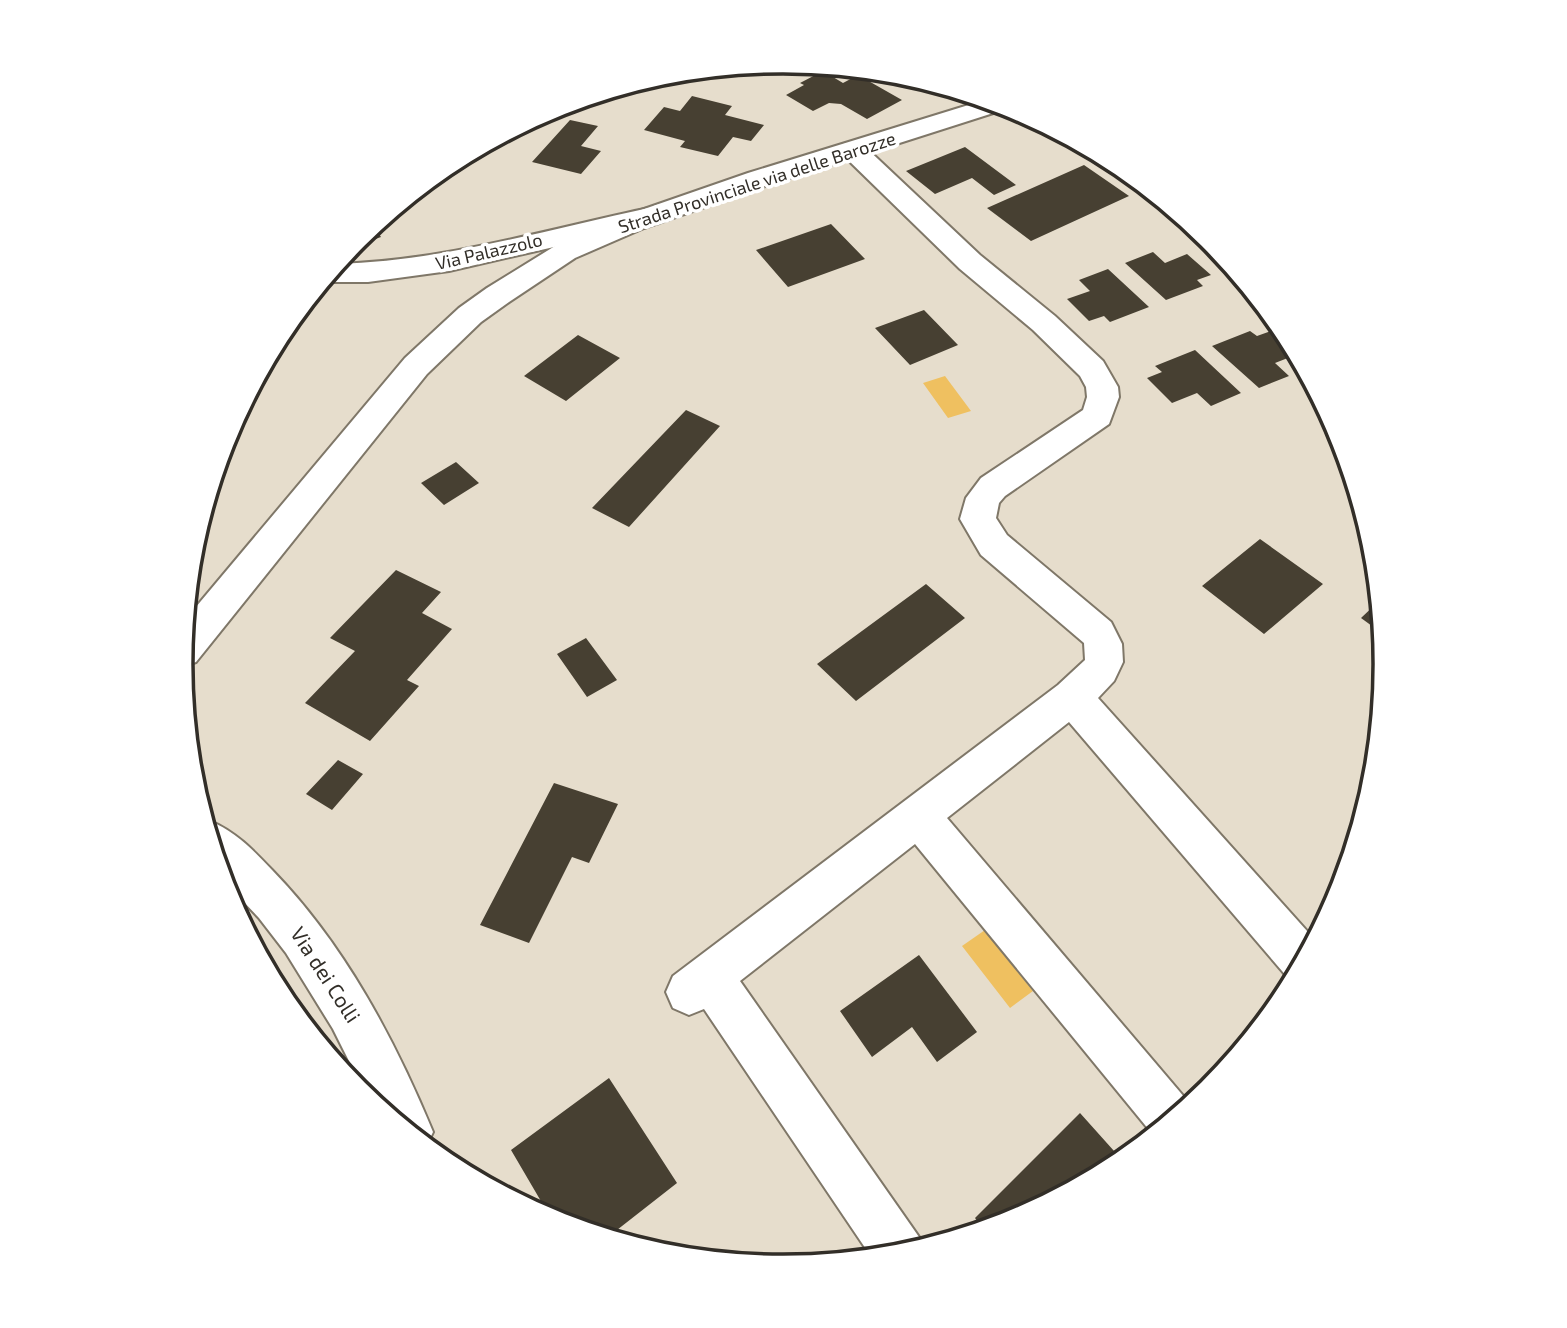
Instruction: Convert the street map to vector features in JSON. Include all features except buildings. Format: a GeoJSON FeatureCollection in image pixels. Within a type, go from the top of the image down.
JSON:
{"type":"FeatureCollection","features":[{"type":"Feature","properties":{"kind":"street","name":"Strada Provinciale via delle Barozze"},"geometry":{"type":"LineString","coordinates":[[194,637],[406,377],[434,348],[483,306],[551,260],[649,217],[984,109]]}},
{"type":"Feature","properties":{"kind":"street"},"geometry":{"type":"LineString","coordinates":[[853,150],[970,262],[1044,323],[1092,369],[1102,387],[1102,407],[1097,416],[993,486],[983,498],[978,519],[993,545],[1102,639],[1106,649],[1103,666],[1096,676],[1072,697],[699,984],[893,1244]]}},
{"type":"Feature","properties":{"kind":"street","name":"Via Palazzolo"},"geometry":{"type":"LineString","coordinates":[[341,274],[386,272],[436,265],[575,231],[649,217]]}},
{"type":"Feature","properties":{"kind":"street"},"geometry":{"type":"LineString","coordinates":[[1072,697],[1297,954]]}},
{"type":"Feature","properties":{"kind":"street"},"geometry":{"type":"LineString","coordinates":[[918,816],[1168,1112]]}},
{"type":"Feature","properties":{"kind":"street","name":"Via dei Colli"},"geometry":{"type":"LineString","coordinates":[[224,854],[275,902],[324,966],[350,1009],[398,1111]]}},
{"type":"Feature","properties":{"kind":"shaded area"},"geometry":{"type":"Polygon","coordinates":[[[945,376],[971,411],[948,418],[923,383],[945,376]]]}},
{"type":"Feature","properties":{"kind":"shaded area"},"geometry":{"type":"Polygon","coordinates":[[[985,930],[1033,991],[1010,1008],[962,946],[985,930]]]}}]}
